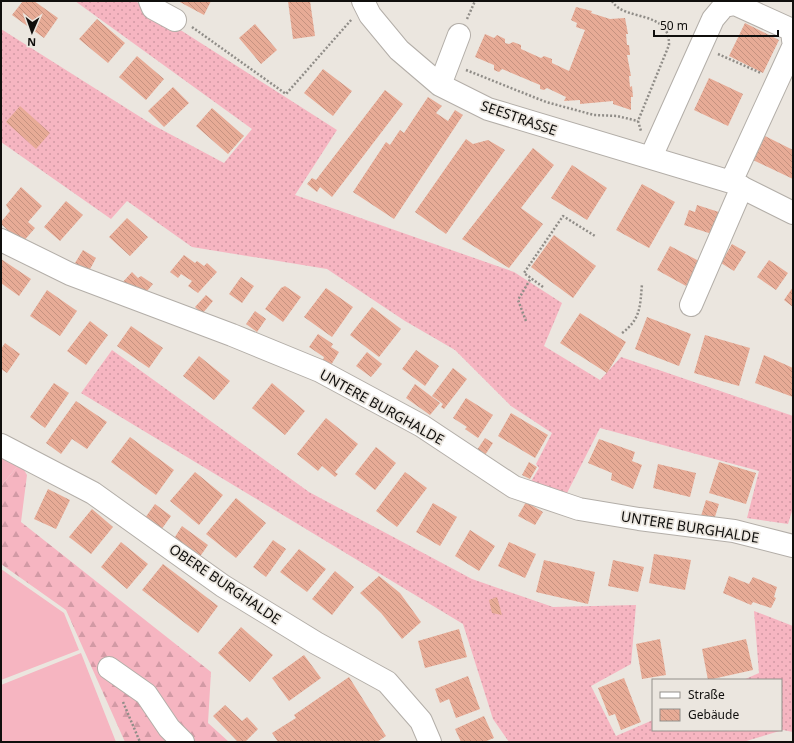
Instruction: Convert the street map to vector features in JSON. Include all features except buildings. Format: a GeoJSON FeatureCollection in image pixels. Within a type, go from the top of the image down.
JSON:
{"type":"FeatureCollection","features":[{"type":"Feature","properties":{"kind":"street"},"geometry":{"type":"LineString","coordinates":[[150,1],[153,8],[175,20]]}},
{"type":"Feature","properties":{"kind":"street"},"geometry":{"type":"LineString","coordinates":[[651,158],[713,18],[724,6],[735,4],[771,9],[792,30],[793,40]]}},
{"type":"Feature","properties":{"kind":"street","name":"SEESTRASSE"},"geometry":{"type":"LineString","coordinates":[[369,5],[399,50],[440,86],[488,109],[736,184],[793,213]]}},
{"type":"Feature","properties":{"kind":"street"},"geometry":{"type":"LineString","coordinates":[[440,86],[459,35]]}},
{"type":"Feature","properties":{"kind":"street"},"geometry":{"type":"LineString","coordinates":[[691,306],[736,184],[793,47]]}},
{"type":"Feature","properties":{"kind":"street","name":"UNTERE BURGHALDE"},"geometry":{"type":"LineString","coordinates":[[1,240],[70,274],[232,335],[320,372],[422,426],[514,487],[579,509],[639,519],[734,531],[793,546]]}},
{"type":"Feature","properties":{"kind":"street","name":"OBERE BURGHALDE"},"geometry":{"type":"LineString","coordinates":[[1,445],[93,492],[223,586],[316,643],[387,682],[421,721],[430,742]]}},
{"type":"Feature","properties":{"kind":"street"},"geometry":{"type":"LineString","coordinates":[[109,668],[146,694],[168,728],[183,742]]}},
{"type":"Feature","properties":{"kind":"path"},"geometry":{"type":"LineString","coordinates":[[612,1],[616,7],[655,20],[667,34],[669,40],[669,45],[638,121],[651,158]]}},
{"type":"Feature","properties":{"kind":"path"},"geometry":{"type":"LineString","coordinates":[[175,20],[196,29],[286,94],[369,5]]}},
{"type":"Feature","properties":{"kind":"path"},"geometry":{"type":"LineString","coordinates":[[701,46],[778,81]]}},
{"type":"Feature","properties":{"kind":"path"},"geometry":{"type":"LineString","coordinates":[[450,61],[473,74],[546,102],[594,115],[617,116],[638,121]]}},
{"type":"Feature","properties":{"kind":"path"},"geometry":{"type":"LineString","coordinates":[[543,287],[524,273],[563,216],[595,236]]}},
{"type":"Feature","properties":{"kind":"path"},"geometry":{"type":"LineString","coordinates":[[526,321],[518,300],[531,278]]}},
{"type":"Feature","properties":{"kind":"path"},"geometry":{"type":"LineString","coordinates":[[622,333],[632,325],[639,312],[642,284]]}},
{"type":"Feature","properties":{"kind":"path"},"geometry":{"type":"LineString","coordinates":[[121,698],[140,742]]}},
{"type":"Feature","properties":{"kind":"green space"},"geometry":{"type":"Polygon","coordinates":[[[75,1],[135,1],[337,130],[295,195],[514,272],[562,303],[544,346],[600,380],[621,357],[793,416],[793,508],[788,524],[747,518],[759,471],[600,428],[566,495],[530,483],[539,468],[536,464],[552,433],[511,406],[455,350],[405,321],[327,269],[192,247],[127,201],[111,219],[1,142],[1,29],[153,125],[224,163],[252,129],[75,1]]]}},
{"type":"Feature","properties":{"kind":"green space"},"geometry":{"type":"Polygon","coordinates":[[[112,350],[309,492],[472,579],[553,607],[636,605],[631,664],[591,686],[616,736],[652,720],[652,731],[780,731],[743,742],[509,742],[493,719],[463,624],[81,393],[112,350]]]}},
{"type":"Feature","properties":{"kind":"green space"},"geometry":{"type":"Polygon","coordinates":[[[1,452],[20,463],[1,486],[1,452]]]}},
{"type":"Feature","properties":{"kind":"green space"},"geometry":{"type":"Polygon","coordinates":[[[20,463],[27,475],[21,522],[211,672],[208,723],[229,742],[125,742],[66,610],[1,564],[1,486],[20,463]]]}},
{"type":"Feature","properties":{"kind":"green space"},"geometry":{"type":"Polygon","coordinates":[[[1,569],[64,613],[79,650],[1,680],[1,569]]]}},
{"type":"Feature","properties":{"kind":"green space"},"geometry":{"type":"Polygon","coordinates":[[[754,611],[793,626],[793,732],[783,730],[782,679],[745,679],[759,673],[754,611]]]}},
{"type":"Feature","properties":{"kind":"green space"},"geometry":{"type":"Polygon","coordinates":[[[81,653],[116,742],[1,742],[1,685],[81,653]]]}}]}
